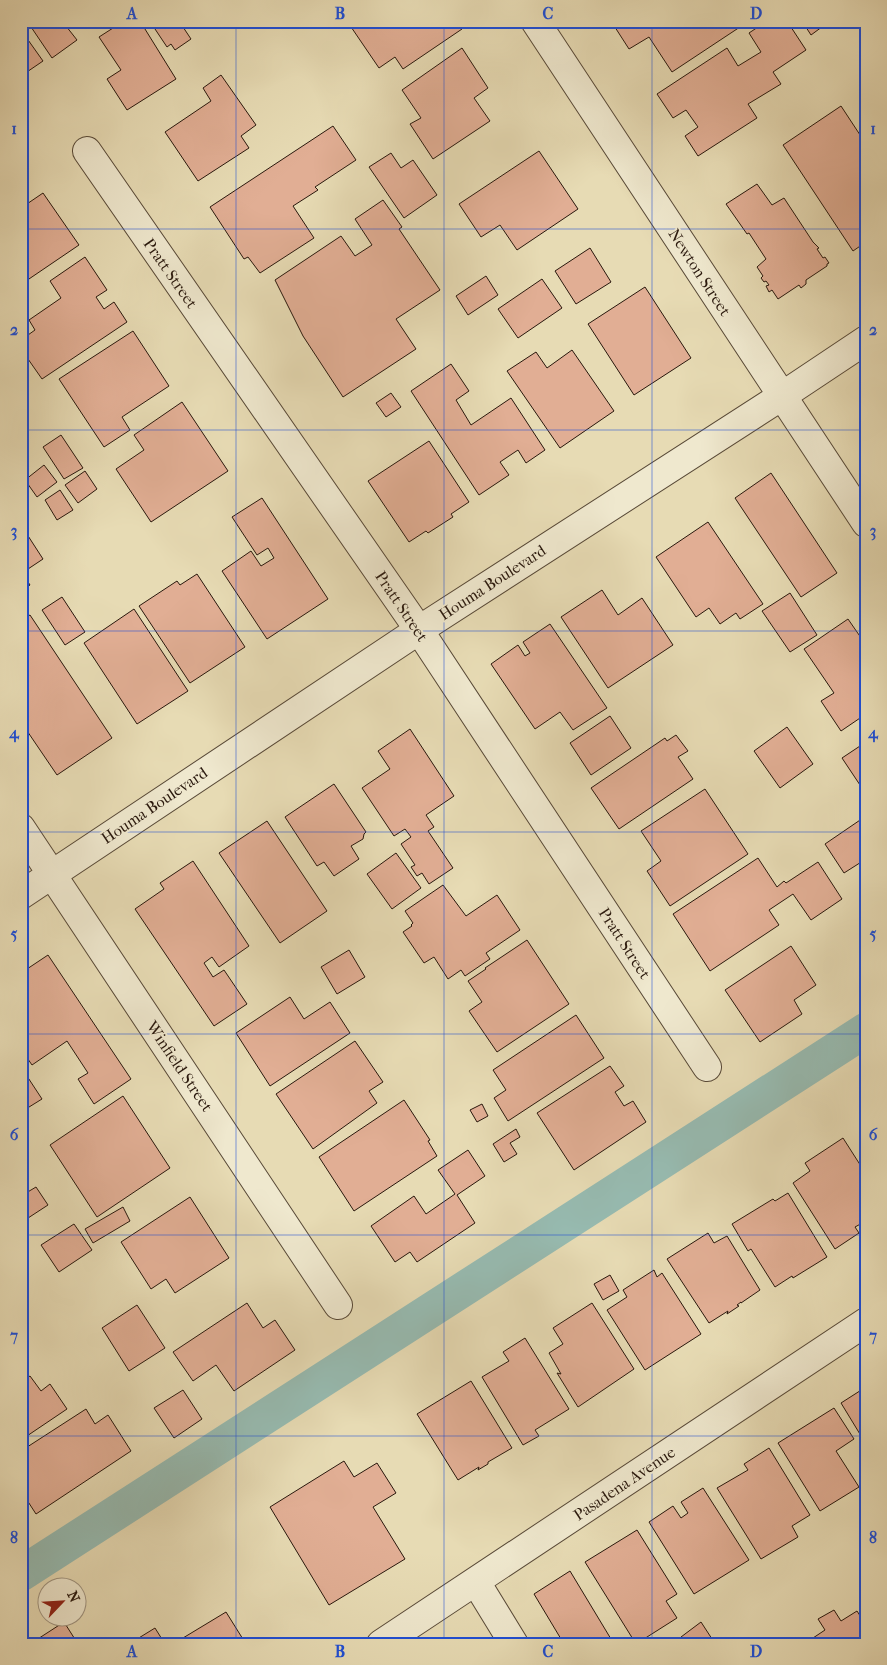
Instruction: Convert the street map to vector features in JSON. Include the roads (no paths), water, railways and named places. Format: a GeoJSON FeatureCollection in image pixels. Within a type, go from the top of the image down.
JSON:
{"type":"FeatureCollection","features":[{"type":"Feature","properties":{"kind":"street","name":"Newton Street"},"geometry":{"type":"LineString","coordinates":[[535,21],[866,523]]}},
{"type":"Feature","properties":{"kind":"street","name":"Pratt Street"},"geometry":{"type":"LineString","coordinates":[[87,151],[418,630],[707,1067]]}},
{"type":"Feature","properties":{"kind":"street","name":"Houma Boulevard"},"geometry":{"type":"LineString","coordinates":[[21,895],[418,630],[866,340]]}},
{"type":"Feature","properties":{"kind":"street","name":"Winfield Street"},"geometry":{"type":"LineString","coordinates":[[21,828],[338,1305]]}},
{"type":"Feature","properties":{"kind":"street","name":"Pasadena Avenue"},"geometry":{"type":"LineString","coordinates":[[381,1644],[866,1322]]}},
{"type":"Feature","properties":{"kind":"street"},"geometry":{"type":"LineString","coordinates":[[476,1582],[514,1644]]}},
{"type":"Feature","properties":{"kind":"waterway"},"geometry":{"type":"LineString","coordinates":[[21,1574],[866,1030]]}}]}
